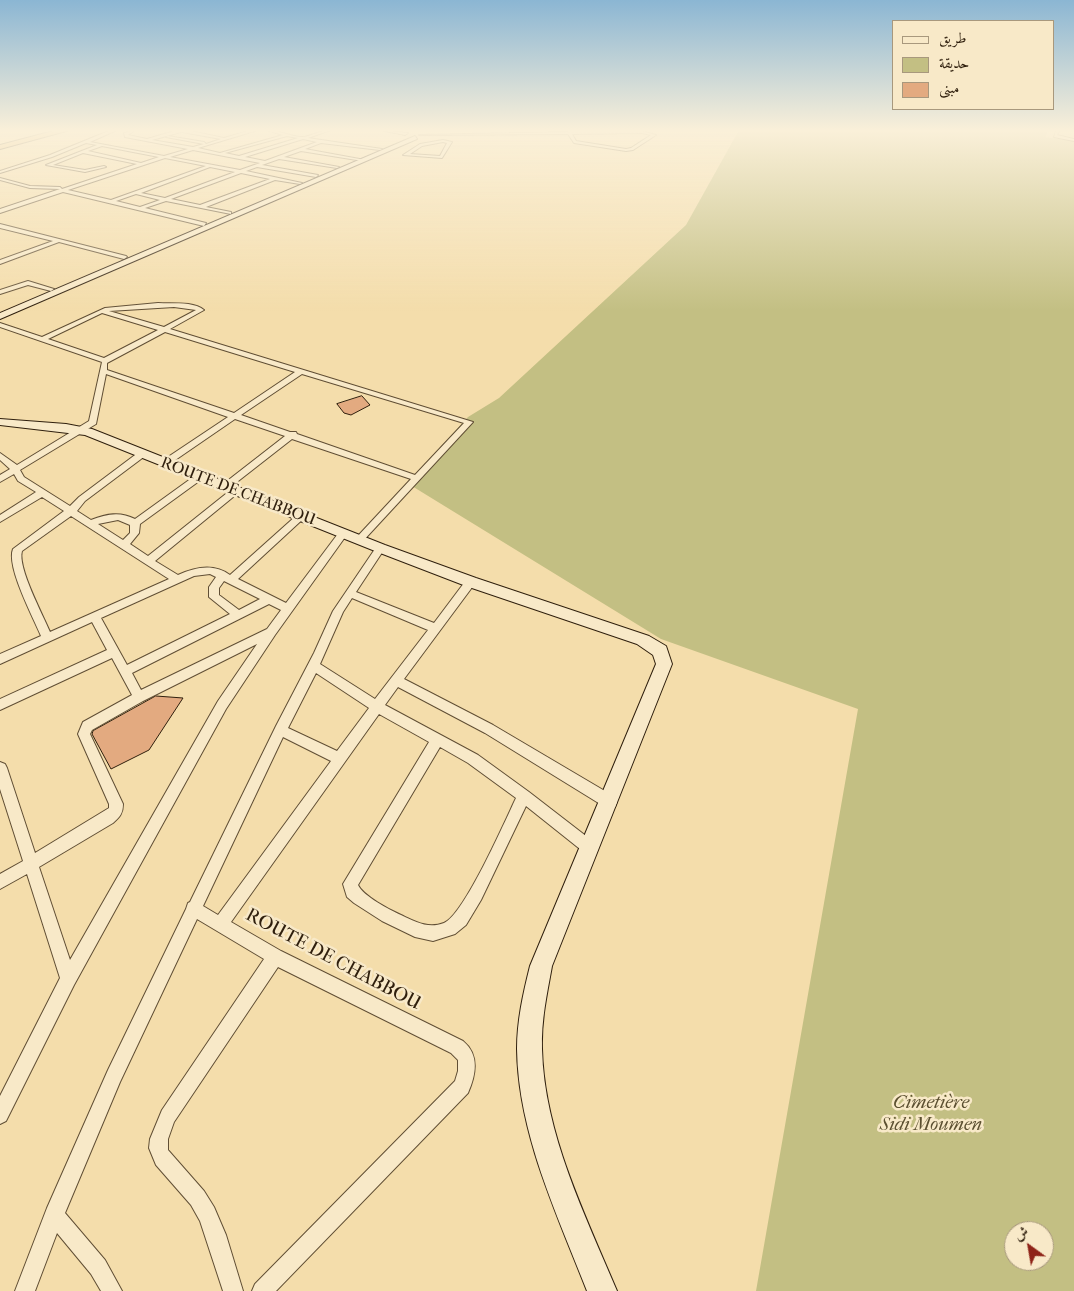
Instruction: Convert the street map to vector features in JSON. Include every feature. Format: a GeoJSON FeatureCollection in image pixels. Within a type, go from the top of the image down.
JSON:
{"type":"FeatureCollection","features":[{"type":"Feature","properties":{"kind":"street"},"geometry":{"type":"LineString","coordinates":[[0,211],[59,190]]}},
{"type":"Feature","properties":{"kind":"street"},"geometry":{"type":"LineString","coordinates":[[68,190],[204,224]]}},
{"type":"Feature","properties":{"kind":"street"},"geometry":{"type":"LineString","coordinates":[[110,202],[144,190]]}},
{"type":"Feature","properties":{"kind":"street"},"geometry":{"type":"LineString","coordinates":[[139,209],[189,190]]}},
{"type":"Feature","properties":{"kind":"street"},"geometry":{"type":"LineString","coordinates":[[200,207],[244,190]]}},
{"type":"Feature","properties":{"kind":"street"},"geometry":{"type":"LineString","coordinates":[[0,310],[283,190]]}},
{"type":"Feature","properties":{"kind":"street"},"geometry":{"type":"LineString","coordinates":[[0,316],[290,190]]}},
{"type":"Feature","properties":{"kind":"street"},"geometry":{"type":"LineString","coordinates":[[136,193],[229,213]]}},
{"type":"Feature","properties":{"kind":"street"},"geometry":{"type":"LineString","coordinates":[[0,226],[124,257]]}},
{"type":"Feature","properties":{"kind":"street"},"geometry":{"type":"LineString","coordinates":[[0,262],[58,241]]}},
{"type":"Feature","properties":{"kind":"street"},"geometry":{"type":"LineString","coordinates":[[0,282],[2,291],[30,282],[51,288]]}},
{"type":"Feature","properties":{"kind":"street"},"geometry":{"type":"LineString","coordinates":[[0,325],[105,361],[202,308],[130,306],[103,311],[43,339]]}},
{"type":"Feature","properties":{"kind":"street"},"geometry":{"type":"LineString","coordinates":[[103,311],[469,422],[359,540]]}},
{"type":"Feature","properties":{"kind":"street"},"geometry":{"type":"LineString","coordinates":[[0,336],[15,330]]}},
{"type":"Feature","properties":{"kind":"street"},"geometry":{"type":"LineString","coordinates":[[0,479],[81,430],[94,419],[105,361]]}},
{"type":"Feature","properties":{"kind":"street"},"geometry":{"type":"LineString","coordinates":[[103,370],[416,478]]}},
{"type":"Feature","properties":{"kind":"street"},"geometry":{"type":"LineString","coordinates":[[165,464],[301,371]]}},
{"type":"Feature","properties":{"kind":"street","name":"ROUTE DE CHABBOU"},"geometry":{"type":"LineString","coordinates":[[0,422],[81,430],[380,548],[471,582],[643,640],[660,651],[664,664],[610,802]]}},
{"type":"Feature","properties":{"kind":"street"},"geometry":{"type":"LineString","coordinates":[[148,561],[293,434]]}},
{"type":"Feature","properties":{"kind":"street"},"geometry":{"type":"LineString","coordinates":[[47,638],[19,574],[16,554],[22,545],[71,511],[82,499],[142,454]]}},
{"type":"Feature","properties":{"kind":"street"},"geometry":{"type":"LineString","coordinates":[[0,456],[16,469],[21,479],[41,493],[178,580]]}},
{"type":"Feature","properties":{"kind":"street"},"geometry":{"type":"LineString","coordinates":[[135,523],[199,477]]}},
{"type":"Feature","properties":{"kind":"street"},"geometry":{"type":"LineString","coordinates":[[0,519],[41,493]]}},
{"type":"Feature","properties":{"kind":"street"},"geometry":{"type":"LineString","coordinates":[[90,524],[117,516],[135,523]]}},
{"type":"Feature","properties":{"kind":"street"},"geometry":{"type":"LineString","coordinates":[[239,615],[214,597],[214,587],[300,517]]}},
{"type":"Feature","properties":{"kind":"street"},"geometry":{"type":"LineString","coordinates":[[123,545],[135,533],[135,523]]}},
{"type":"Feature","properties":{"kind":"street"},"geometry":{"type":"LineString","coordinates":[[2,1107],[68,979],[222,704],[271,632],[343,533]]}},
{"type":"Feature","properties":{"kind":"street"},"geometry":{"type":"LineString","coordinates":[[26,1291],[54,1216],[114,1076],[193,908],[349,593],[380,548]]}},
{"type":"Feature","properties":{"kind":"street"},"geometry":{"type":"LineString","coordinates":[[0,659],[178,580],[205,570],[227,578],[288,608]]}},
{"type":"Feature","properties":{"kind":"street","name":"ROUTE DE CHABBOU"},"geometry":{"type":"LineString","coordinates":[[262,1291],[462,1087],[467,1076],[467,1063],[463,1051],[456,1047],[276,957],[221,924],[396,680],[471,582]]}},
{"type":"Feature","properties":{"kind":"street"},"geometry":{"type":"LineString","coordinates":[[349,593],[435,628]]}},
{"type":"Feature","properties":{"kind":"street"},"geometry":{"type":"LineString","coordinates":[[124,671],[270,600]]}},
{"type":"Feature","properties":{"kind":"street"},"geometry":{"type":"LineString","coordinates":[[95,617],[139,698]]}},
{"type":"Feature","properties":{"kind":"street"},"geometry":{"type":"LineString","coordinates":[[0,882],[108,818],[116,811],[116,804],[84,731],[90,724],[271,632]]}},
{"type":"Feature","properties":{"kind":"street"},"geometry":{"type":"LineString","coordinates":[[0,705],[113,652]]}},
{"type":"Feature","properties":{"kind":"street"},"geometry":{"type":"LineString","coordinates":[[313,665],[378,707],[473,759],[590,848]]}},
{"type":"Feature","properties":{"kind":"street"},"geometry":{"type":"LineString","coordinates":[[396,680],[489,729],[610,802],[552,938],[534,989],[528,1050],[532,1085],[539,1118],[602,1291]]}},
{"type":"Feature","properties":{"kind":"street"},"geometry":{"type":"LineString","coordinates":[[280,730],[340,759]]}},
{"type":"Feature","properties":{"kind":"street"},"geometry":{"type":"LineString","coordinates":[[438,739],[350,884],[352,892],[359,898],[387,916],[420,932],[433,933],[450,929],[461,920],[476,896],[524,796]]}},
{"type":"Feature","properties":{"kind":"street"},"geometry":{"type":"LineString","coordinates":[[0,768],[68,979]]}},
{"type":"Feature","properties":{"kind":"street"},"geometry":{"type":"LineString","coordinates":[[193,908],[221,924]]}},
{"type":"Feature","properties":{"kind":"street"},"geometry":{"type":"LineString","coordinates":[[233,1291],[203,1206],[186,1183],[164,1160],[158,1144],[160,1130],[168,1116],[276,957]]}},
{"type":"Feature","properties":{"kind":"street"},"geometry":{"type":"LineString","coordinates":[[54,1216],[98,1266],[112,1291]]}},
{"type":"Feature","properties":{"kind":"green space","name":"Cimetière Sidi Moumen"},"geometry":{"type":"Polygon","coordinates":[[[705,190],[1074,190],[1074,1291],[756,1291],[858,709],[661,639],[407,483],[468,417],[499,398],[686,225],[705,190]]]}},
{"type":"Feature","properties":{"kind":"building"},"geometry":{"type":"Polygon","coordinates":[[[362,396],[370,405],[351,415],[344,413],[337,404],[362,396]]]}},
{"type":"Feature","properties":{"kind":"building"},"geometry":{"type":"Polygon","coordinates":[[[156,696],[183,698],[149,750],[111,769],[92,734],[93,731],[156,696]]]}}]}
